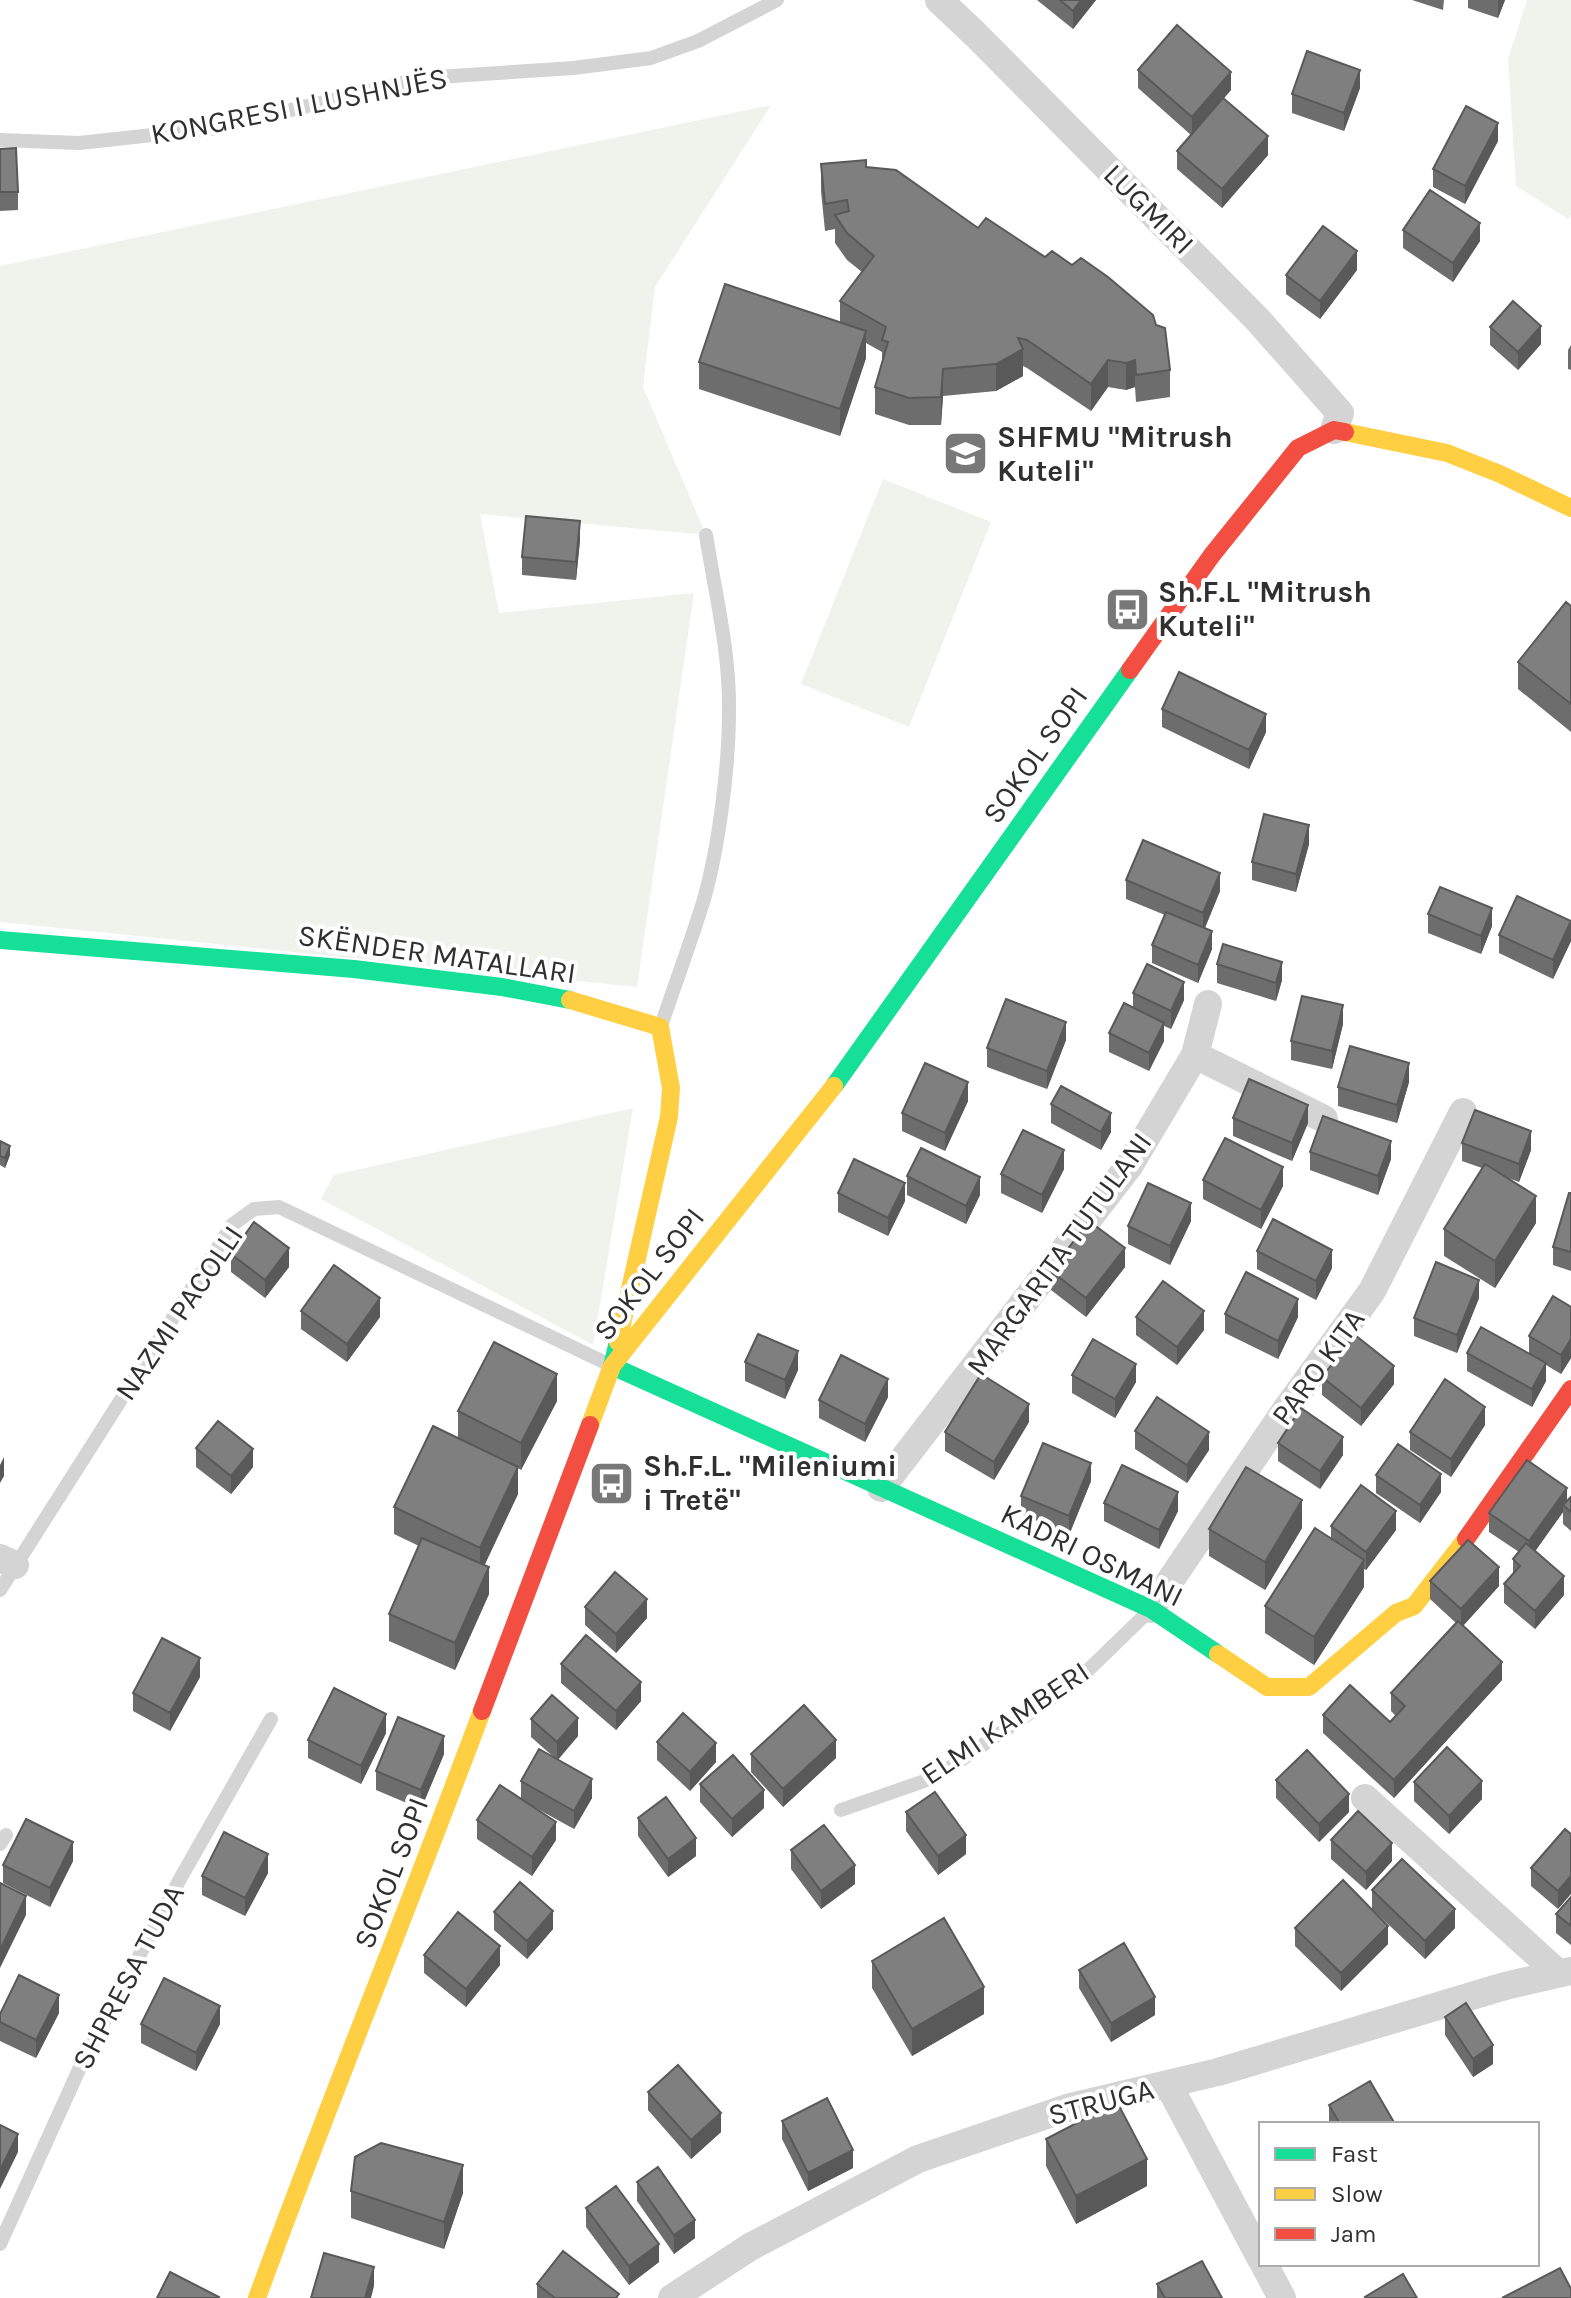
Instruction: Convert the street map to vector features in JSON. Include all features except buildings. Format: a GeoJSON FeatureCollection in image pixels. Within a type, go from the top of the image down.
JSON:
{"type":"FeatureCollection","features":[{"type":"Feature","properties":{"kind":"street","name":"LUGMIRI"},"geometry":{"type":"LineString","coordinates":[[939,0],[1257,319],[1340,413],[1334,430]]}},
{"type":"Feature","properties":{"kind":"street"},"geometry":{"type":"LineString","coordinates":[[1334,430],[1447,453],[1571,508]]}},
{"type":"Feature","properties":{"kind":"street","name":"SOKOL SOPI"},"geometry":{"type":"LineString","coordinates":[[257,2298],[310,2154],[414,1894],[612,1366],[836,1083],[1221,543],[1298,448],[1334,430]]}},
{"type":"Feature","properties":{"kind":"street","name":"SKËNDER MATALLARI"},"geometry":{"type":"LineString","coordinates":[[0,940],[302,962],[492,984],[624,1012],[660,1027]]}},
{"type":"Feature","properties":{"kind":"street","name":"MARGARITA TUTULANI"},"geometry":{"type":"LineString","coordinates":[[881,1488],[1129,1166],[1195,1055],[1208,1004]]}},
{"type":"Feature","properties":{"kind":"street"},"geometry":{"type":"LineString","coordinates":[[612,1366],[669,1117],[671,1088],[660,1027]]}},
{"type":"Feature","properties":{"kind":"street"},"geometry":{"type":"LineString","coordinates":[[1195,1055],[1324,1119]]}},
{"type":"Feature","properties":{"kind":"street","name":"PARO KITA"},"geometry":{"type":"LineString","coordinates":[[1151,1609],[1285,1411],[1372,1291],[1463,1112]]}},
{"type":"Feature","properties":{"kind":"street","name":"KADRI OSMANI"},"geometry":{"type":"LineString","coordinates":[[612,1366],[1151,1609],[1267,1687],[1309,1687],[1396,1613],[1414,1606],[1481,1520],[1571,1389]]}},
{"type":"Feature","properties":{"kind":"street","name":"STRUGA"},"geometry":{"type":"LineString","coordinates":[[1365,1798],[1565,1972]]}},
{"type":"Feature","properties":{"kind":"street","name":"STRUGA"},"geometry":{"type":"LineString","coordinates":[[672,2298],[750,2247],[918,2159],[1070,2107],[1218,2072],[1505,1986],[1565,1972]]}},
{"type":"Feature","properties":{"kind":"street"},"geometry":{"type":"LineString","coordinates":[[1168,2084],[1259,2255]]}},
{"type":"Feature","properties":{"kind":"street"},"geometry":{"type":"LineString","coordinates":[[1265,2266],[1282,2298]]}},
{"type":"Feature","properties":{"kind":"lane","name":"KONGRESI I LUSHNJËS"},"geometry":{"type":"LineString","coordinates":[[0,140],[79,143],[217,128],[422,78],[574,68],[651,58],[698,41],[777,0]]}},
{"type":"Feature","properties":{"kind":"lane"},"geometry":{"type":"LineString","coordinates":[[660,1027],[704,897],[721,806],[729,711],[727,661],[706,535]]}},
{"type":"Feature","properties":{"kind":"lane","name":"NAZMI PACOLLI"},"geometry":{"type":"LineString","coordinates":[[0,1590],[8,1562],[232,1225],[254,1209],[279,1207],[612,1366]]}},
{"type":"Feature","properties":{"kind":"lane","name":"ELMI KAMBERI"},"geometry":{"type":"LineString","coordinates":[[841,1810],[936,1777],[1078,1680],[1151,1609]]}},
{"type":"Feature","properties":{"kind":"lane","name":"SHPRESA TUDA"},"geometry":{"type":"LineString","coordinates":[[0,2244],[82,2063],[180,1879],[271,1719]]}},
{"type":"Feature","properties":{"kind":"shaded area"},"geometry":{"type":"Polygon","coordinates":[[[1527,0],[1571,0],[1571,215],[1568,219],[1516,186],[1508,59],[1527,0]]]}},
{"type":"Feature","properties":{"kind":"shaded area"},"geometry":{"type":"Polygon","coordinates":[[[771,105],[655,287],[643,387],[706,535],[480,514],[499,613],[694,593],[637,987],[0,922],[0,266],[771,105]]]}},
{"type":"Feature","properties":{"kind":"shaded area"},"geometry":{"type":"Polygon","coordinates":[[[883,479],[991,522],[909,727],[801,684],[883,479]]]}},
{"type":"Feature","properties":{"kind":"shaded area"},"geometry":{"type":"Polygon","coordinates":[[[633,1108],[593,1345],[321,1199],[334,1175],[633,1108]]]}},
{"type":"Feature","properties":{"kind":"traffic: fast"},"geometry":{"type":"LineString","coordinates":[[834,1086],[1130,670]]}},
{"type":"Feature","properties":{"kind":"traffic: fast"},"geometry":{"type":"LineString","coordinates":[[0,940],[354,969],[502,987],[570,1000]]}},
{"type":"Feature","properties":{"kind":"traffic: fast"},"geometry":{"type":"LineString","coordinates":[[618,1342],[612,1366],[1151,1609],[1218,1654]]}},
{"type":"Feature","properties":{"kind":"traffic: slow"},"geometry":{"type":"LineString","coordinates":[[1345,432],[1447,453],[1571,508]]}},
{"type":"Feature","properties":{"kind":"traffic: slow"},"geometry":{"type":"LineString","coordinates":[[570,1000],[660,1027],[671,1088],[669,1117],[618,1342]]}},
{"type":"Feature","properties":{"kind":"traffic: slow"},"geometry":{"type":"LineString","coordinates":[[590,1425],[612,1366],[834,1086]]}},
{"type":"Feature","properties":{"kind":"traffic: slow"},"geometry":{"type":"LineString","coordinates":[[1218,1654],[1267,1687],[1309,1687],[1396,1613],[1414,1606],[1466,1539]]}},
{"type":"Feature","properties":{"kind":"traffic: slow"},"geometry":{"type":"LineString","coordinates":[[257,2298],[482,1711]]}},
{"type":"Feature","properties":{"kind":"traffic: jam"},"geometry":{"type":"LineString","coordinates":[[1130,670],[1212,555],[1298,448],[1334,430],[1345,432]]}},
{"type":"Feature","properties":{"kind":"traffic: jam"},"geometry":{"type":"LineString","coordinates":[[1466,1539],[1571,1389]]}},
{"type":"Feature","properties":{"kind":"traffic: jam"},"geometry":{"type":"LineString","coordinates":[[482,1711],[590,1425]]}},
{"type":"Feature","properties":{"kind":"place","name":"SHFMU \"Mitrush Kuteli\""},"geometry":{"type":"Point","coordinates":[966,454]}},
{"type":"Feature","properties":{"kind":"place","name":"Sh.F.L \"Mitrush Kuteli\""},"geometry":{"type":"Point","coordinates":[1127,609]}},
{"type":"Feature","properties":{"kind":"place","name":"Sh.F.L. \"Mileniumi i Tretë\""},"geometry":{"type":"Point","coordinates":[612,1483]}}]}
